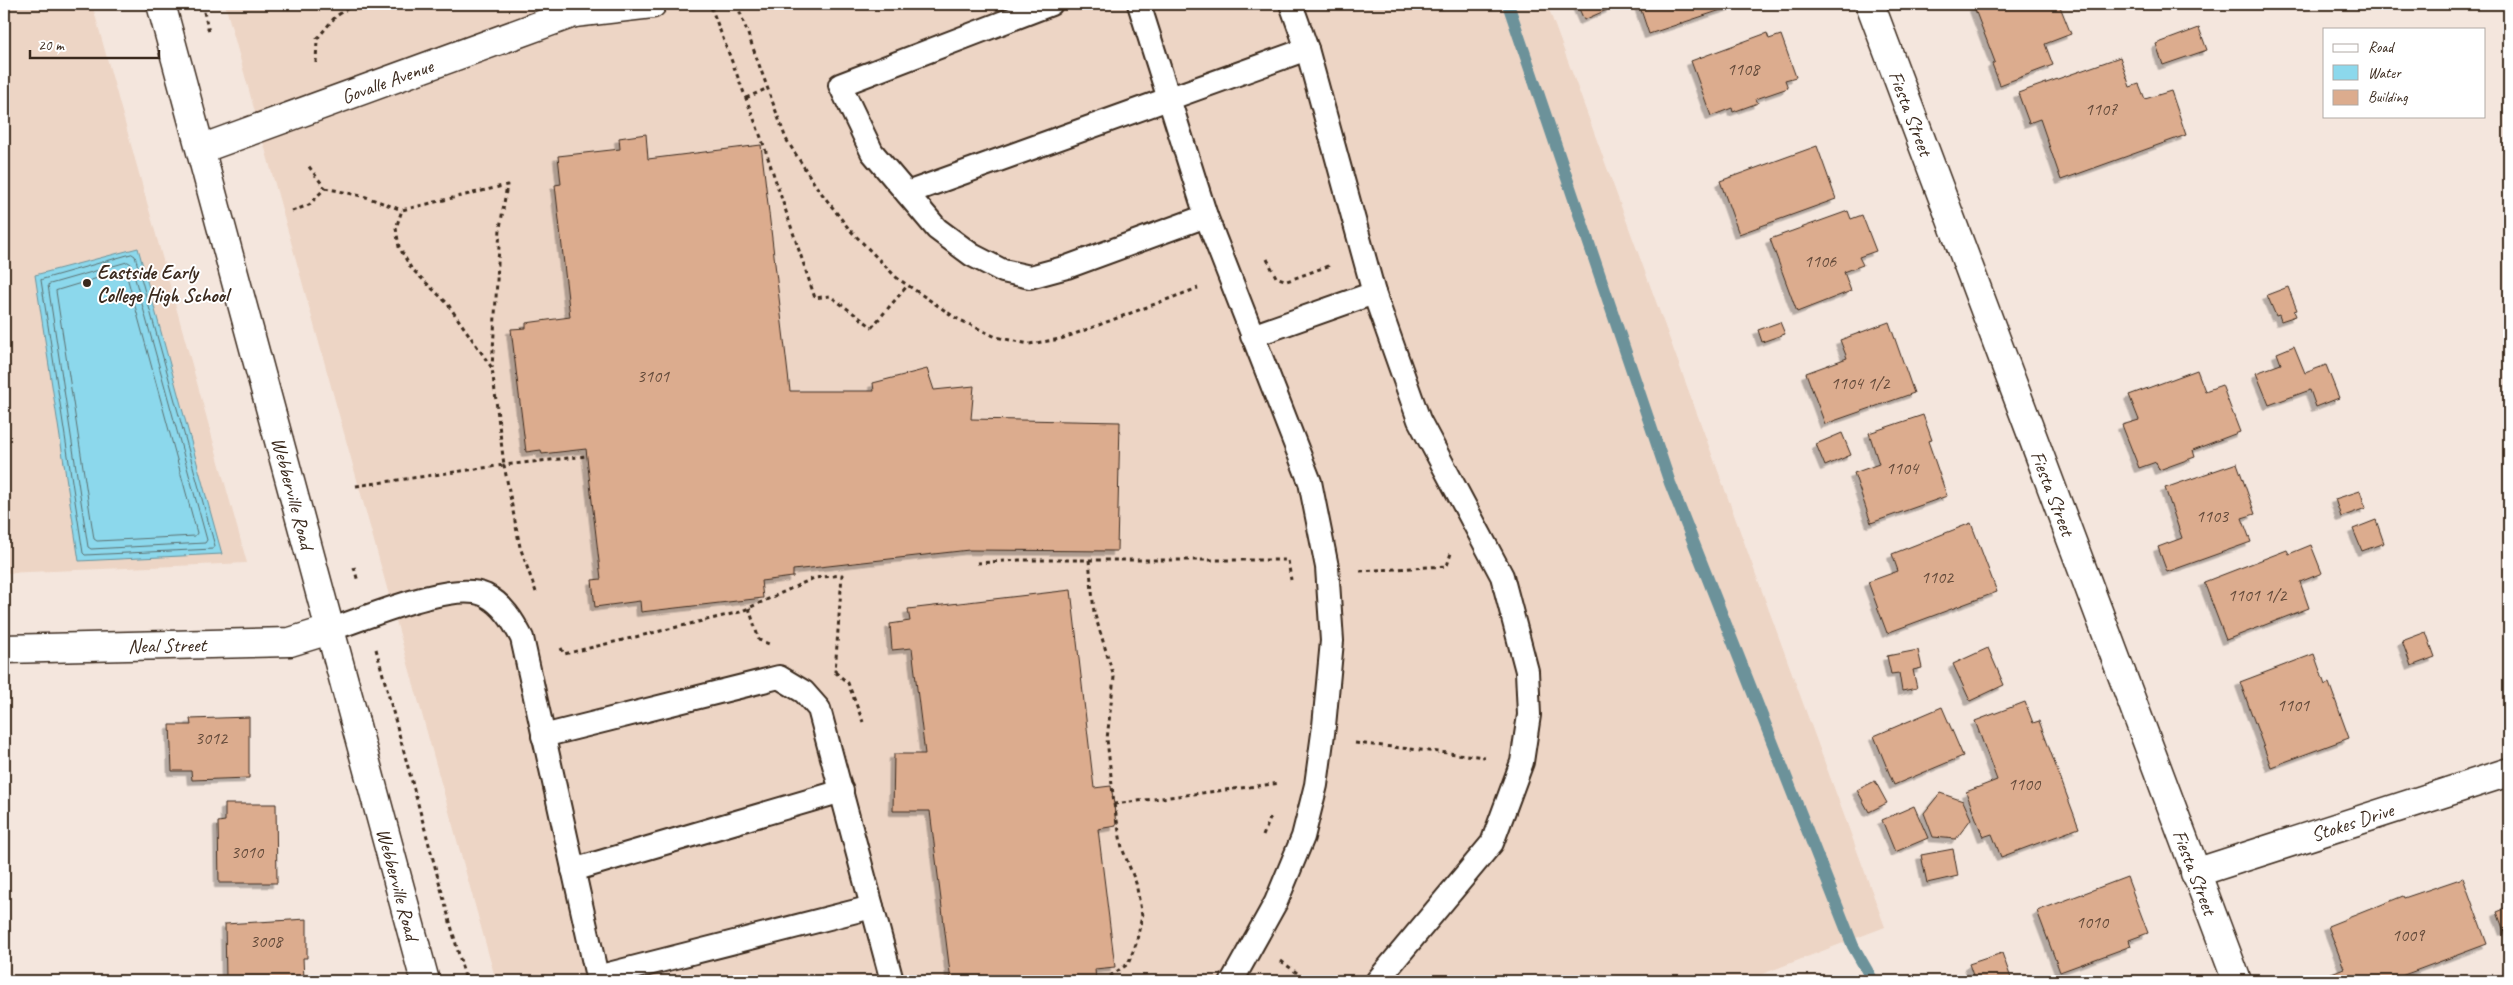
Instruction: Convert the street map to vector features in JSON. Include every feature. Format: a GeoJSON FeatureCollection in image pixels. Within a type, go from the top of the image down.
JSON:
{"type":"FeatureCollection","features":[{"type":"Feature","properties":{"kind":"street","name":"Webberville Road"},"geometry":{"type":"LineString","coordinates":[[161,4],[425,981]]}},
{"type":"Feature","properties":{"kind":"street","name":"Govalle Avenue"},"geometry":{"type":"LineString","coordinates":[[201,149],[580,8],[652,4]]}},
{"type":"Feature","properties":{"kind":"street","name":"Fiesta Street"},"geometry":{"type":"LineString","coordinates":[[1870,4],[2237,981]]}},
{"type":"Feature","properties":{"kind":"street","name":"Neal Street"},"geometry":{"type":"LineString","coordinates":[[4,649],[290,642],[329,630]]}},
{"type":"Feature","properties":{"kind":"street","name":"Stokes Drive"},"geometry":{"type":"LineString","coordinates":[[2195,873],[2509,772]]}},
{"type":"Feature","properties":{"kind":"lane"},"geometry":{"type":"LineString","coordinates":[[1052,4],[840,85],[872,152],[937,229],[972,255],[1003,271],[1030,277],[1067,267],[1206,216]]}},
{"type":"Feature","properties":{"kind":"lane"},"geometry":{"type":"LineString","coordinates":[[1139,4],[1206,216],[1310,482],[1327,567],[1332,641],[1316,785],[1302,837],[1276,902],[1238,979]]}},
{"type":"Feature","properties":{"kind":"lane"},"geometry":{"type":"LineString","coordinates":[[1291,4],[1307,49],[1374,294],[1419,420],[1502,576],[1527,671],[1529,715],[1522,762],[1492,843],[1376,981]]}},
{"type":"Feature","properties":{"kind":"lane"},"geometry":{"type":"LineString","coordinates":[[906,193],[1307,49]]}},
{"type":"Feature","properties":{"kind":"lane"},"geometry":{"type":"LineString","coordinates":[[1252,336],[1374,294]]}},
{"type":"Feature","properties":{"kind":"lane"},"geometry":{"type":"LineString","coordinates":[[329,630],[434,596],[465,590],[484,595],[499,604],[511,618],[522,638],[597,979],[872,907]]}},
{"type":"Feature","properties":{"kind":"lane"},"geometry":{"type":"LineString","coordinates":[[543,736],[779,677],[804,692],[819,709],[892,981]]}},
{"type":"Feature","properties":{"kind":"lane"},"geometry":{"type":"LineString","coordinates":[[573,870],[842,791]]}},
{"type":"Feature","properties":{"kind":"path"},"geometry":{"type":"LineString","coordinates":[[316,63],[317,39],[335,17],[354,4]]}},
{"type":"Feature","properties":{"kind":"path"},"geometry":{"type":"LineString","coordinates":[[711,8],[746,98],[815,298],[830,296],[872,328],[908,285]]}},
{"type":"Feature","properties":{"kind":"path"},"geometry":{"type":"LineString","coordinates":[[746,98],[768,88]]}},
{"type":"Feature","properties":{"kind":"path"},"geometry":{"type":"LineString","coordinates":[[307,164],[325,188],[366,197],[402,210],[507,185],[500,228],[492,368],[504,465],[520,548],[537,596]]}},
{"type":"Feature","properties":{"kind":"path"},"geometry":{"type":"LineString","coordinates":[[292,211],[309,205],[325,188]]}},
{"type":"Feature","properties":{"kind":"path"},"geometry":{"type":"LineString","coordinates":[[402,210],[396,228],[399,247],[411,268],[447,303],[492,368]]}},
{"type":"Feature","properties":{"kind":"path"},"geometry":{"type":"LineString","coordinates":[[1267,259],[1276,277],[1287,281],[1328,266],[1331,259]]}},
{"type":"Feature","properties":{"kind":"path"},"geometry":{"type":"LineString","coordinates":[[356,486],[504,465],[587,456]]}},
{"type":"Feature","properties":{"kind":"path"},"geometry":{"type":"LineString","coordinates":[[1352,571],[1448,566],[1451,551]]}},
{"type":"Feature","properties":{"kind":"path"},"geometry":{"type":"LineString","coordinates":[[977,563],[1019,560],[1288,560],[1292,586]]}},
{"type":"Feature","properties":{"kind":"path"},"geometry":{"type":"LineString","coordinates":[[1089,560],[1094,612],[1114,677],[1107,740],[1114,804],[1122,848],[1136,883],[1142,916],[1136,944],[1128,964],[1110,976]]}},
{"type":"Feature","properties":{"kind":"path"},"geometry":{"type":"LineString","coordinates":[[560,646],[564,654],[740,612],[814,578],[842,576],[835,672]]}},
{"type":"Feature","properties":{"kind":"path"},"geometry":{"type":"LineString","coordinates":[[1350,743],[1485,757]]}},
{"type":"Feature","properties":{"kind":"path"},"geometry":{"type":"LineString","coordinates":[[1277,792],[1281,776]]}},
{"type":"Feature","properties":{"kind":"path"},"geometry":{"type":"LineString","coordinates":[[1114,804],[1280,783]]}},
{"type":"Feature","properties":{"kind":"path"},"geometry":{"type":"LineString","coordinates":[[1262,840],[1272,812]]}},
{"type":"Feature","properties":{"kind":"path"},"geometry":{"type":"LineString","coordinates":[[1277,957],[1308,981]]}},
{"type":"Feature","properties":{"kind":"shaded area","name":"Eastside Early College High School"},"geometry":{"type":"Polygon","coordinates":[[[4,4],[92,4],[247,563],[4,573],[4,4]]]}},
{"type":"Feature","properties":{"kind":"shaded area"},"geometry":{"type":"Polygon","coordinates":[[[225,4],[1547,4],[1885,927],[1744,981],[496,981],[225,4]]]}},
{"type":"Feature","properties":{"kind":"water"},"geometry":{"type":"Polygon","coordinates":[[[138,248],[222,554],[79,561],[35,275],[138,248]]]}},
{"type":"Feature","properties":{"kind":"building"},"geometry":{"type":"Polygon","coordinates":[[[1577,4],[1609,4],[1611,8],[1584,20],[1577,4]]]}},
{"type":"Feature","properties":{"kind":"building"},"geometry":{"type":"Polygon","coordinates":[[[1639,4],[1739,4],[1649,34],[1639,4]]]}},
{"type":"Feature","properties":{"kind":"building"},"geometry":{"type":"Polygon","coordinates":[[[1983,4],[2059,4],[2071,34],[2045,44],[2053,65],[2000,85],[1992,64],[1995,62],[1974,7],[1983,4]]]}},
{"type":"Feature","properties":{"kind":"building"},"geometry":{"type":"Polygon","coordinates":[[[2199,28],[2207,50],[2163,65],[2156,44],[2199,28]]]}},
{"type":"Feature","properties":{"kind":"building"},"geometry":{"type":"Polygon","coordinates":[[[1767,33],[1769,39],[1781,35],[1796,77],[1785,80],[1788,88],[1756,99],[1758,103],[1733,112],[1732,108],[1711,116],[1691,61],[1767,33]]]}},
{"type":"Feature","properties":{"kind":"building"},"geometry":{"type":"Polygon","coordinates":[[[2120,57],[2130,87],[2139,84],[2145,99],[2171,91],[2186,135],[2061,180],[2040,119],[2029,123],[2018,93],[2120,57]]]}},
{"type":"Feature","properties":{"kind":"building"},"geometry":{"type":"Polygon","coordinates":[[[646,134],[648,159],[761,145],[790,391],[874,391],[873,383],[927,369],[934,390],[974,386],[971,419],[1120,422],[1117,551],[969,550],[793,570],[793,577],[761,581],[763,598],[641,612],[640,601],[595,607],[592,580],[601,579],[586,449],[542,454],[541,450],[526,452],[511,329],[526,328],[526,323],[570,317],[555,185],[561,184],[558,156],[620,149],[619,138],[646,134]]]}},
{"type":"Feature","properties":{"kind":"building"},"geometry":{"type":"Polygon","coordinates":[[[1817,146],[1836,199],[1739,234],[1720,181],[1817,146]]]}},
{"type":"Feature","properties":{"kind":"building"},"geometry":{"type":"Polygon","coordinates":[[[1848,211],[1851,219],[1862,215],[1876,251],[1859,257],[1863,265],[1844,272],[1851,291],[1797,312],[1770,239],[1848,211]]]}},
{"type":"Feature","properties":{"kind":"building"},"geometry":{"type":"Polygon","coordinates":[[[2288,287],[2297,310],[2294,311],[2296,316],[2281,321],[2279,315],[2276,316],[2267,295],[2288,287]]]}},
{"type":"Feature","properties":{"kind":"building"},"geometry":{"type":"Polygon","coordinates":[[[1780,322],[1785,334],[1762,342],[1758,330],[1780,322]]]}},
{"type":"Feature","properties":{"kind":"building"},"geometry":{"type":"Polygon","coordinates":[[[1889,322],[1914,393],[1825,424],[1806,373],[1847,358],[1840,340],[1889,322]]]}},
{"type":"Feature","properties":{"kind":"building"},"geometry":{"type":"Polygon","coordinates":[[[2294,346],[2305,373],[2326,365],[2339,398],[2316,407],[2310,390],[2269,405],[2256,373],[2281,364],[2277,353],[2294,346]]]}},
{"type":"Feature","properties":{"kind":"building"},"geometry":{"type":"Polygon","coordinates":[[[2197,370],[2205,391],[2222,385],[2240,432],[2193,450],[2195,457],[2159,470],[2156,462],[2139,468],[2122,425],[2139,420],[2129,395],[2197,370]]]}},
{"type":"Feature","properties":{"kind":"building"},"geometry":{"type":"Polygon","coordinates":[[[1923,415],[1932,440],[1928,441],[1947,496],[1871,523],[1854,473],[1879,464],[1869,433],[1923,415]]]}},
{"type":"Feature","properties":{"kind":"building"},"geometry":{"type":"Polygon","coordinates":[[[1842,433],[1851,455],[1825,466],[1816,444],[1842,433]]]}},
{"type":"Feature","properties":{"kind":"building"},"geometry":{"type":"Polygon","coordinates":[[[2237,463],[2255,514],[2242,518],[2251,542],[2167,572],[2158,547],[2182,538],[2165,488],[2237,463]]]}},
{"type":"Feature","properties":{"kind":"building"},"geometry":{"type":"Polygon","coordinates":[[[2360,491],[2366,508],[2341,517],[2335,499],[2360,491]]]}},
{"type":"Feature","properties":{"kind":"building"},"geometry":{"type":"Polygon","coordinates":[[[2376,520],[2384,543],[2362,551],[2353,529],[2376,520]]]}},
{"type":"Feature","properties":{"kind":"building"},"geometry":{"type":"Polygon","coordinates":[[[1971,523],[1997,592],[1887,633],[1868,582],[1898,571],[1892,554],[1971,523]]]}},
{"type":"Feature","properties":{"kind":"building"},"geometry":{"type":"Polygon","coordinates":[[[2311,545],[2322,573],[2300,582],[2309,608],[2226,640],[2204,582],[2287,550],[2289,554],[2311,545]]]}},
{"type":"Feature","properties":{"kind":"building"},"geometry":{"type":"Polygon","coordinates":[[[1071,590],[1094,788],[1111,786],[1114,804],[1116,826],[1098,829],[1115,967],[1095,969],[1096,981],[1051,981],[1050,976],[1029,979],[1029,981],[951,981],[930,811],[893,811],[894,754],[925,754],[912,648],[892,650],[890,624],[910,621],[908,609],[1071,590]]]}},
{"type":"Feature","properties":{"kind":"building"},"geometry":{"type":"Polygon","coordinates":[[[2426,632],[2435,657],[2411,666],[2402,641],[2426,632]]]}},
{"type":"Feature","properties":{"kind":"building"},"geometry":{"type":"Polygon","coordinates":[[[1988,648],[2004,685],[1970,701],[1953,664],[1988,648]]]}},
{"type":"Feature","properties":{"kind":"building"},"geometry":{"type":"Polygon","coordinates":[[[1918,650],[1922,668],[1913,670],[1917,688],[1902,691],[1899,673],[1891,674],[1887,656],[1918,650]]]}},
{"type":"Feature","properties":{"kind":"building"},"geometry":{"type":"Polygon","coordinates":[[[2314,654],[2325,685],[2329,683],[2349,738],[2271,767],[2240,682],[2314,654]]]}},
{"type":"Feature","properties":{"kind":"building"},"geometry":{"type":"Polygon","coordinates":[[[2025,702],[2033,723],[2039,721],[2079,828],[2001,857],[1992,834],[1983,837],[1966,792],[1997,780],[1975,721],[2025,702]]]}},
{"type":"Feature","properties":{"kind":"building"},"geometry":{"type":"Polygon","coordinates":[[[1942,707],[1963,756],[1894,785],[1874,736],[1942,707]]]}},
{"type":"Feature","properties":{"kind":"building"},"geometry":{"type":"Polygon","coordinates":[[[249,717],[249,778],[192,780],[191,771],[172,771],[170,725],[191,725],[190,719],[249,717]]]}},
{"type":"Feature","properties":{"kind":"building"},"geometry":{"type":"Polygon","coordinates":[[[1875,781],[1887,803],[1869,812],[1857,790],[1875,781]]]}},
{"type":"Feature","properties":{"kind":"building"},"geometry":{"type":"Polygon","coordinates":[[[1940,793],[1963,801],[1971,819],[1956,839],[1933,837],[1924,813],[1940,793]]]}},
{"type":"Feature","properties":{"kind":"building"},"geometry":{"type":"Polygon","coordinates":[[[225,804],[276,804],[277,883],[219,883],[218,822],[225,821],[225,804]]]}},
{"type":"Feature","properties":{"kind":"building"},"geometry":{"type":"Polygon","coordinates":[[[1914,806],[1928,838],[1895,852],[1882,820],[1914,806]]]}},
{"type":"Feature","properties":{"kind":"building"},"geometry":{"type":"Polygon","coordinates":[[[1953,849],[1958,876],[1927,883],[1921,855],[1953,849]]]}},
{"type":"Feature","properties":{"kind":"building"},"geometry":{"type":"Polygon","coordinates":[[[2127,877],[2148,933],[2129,940],[2131,946],[2060,972],[2037,911],[2127,877]]]}},
{"type":"Feature","properties":{"kind":"building"},"geometry":{"type":"Polygon","coordinates":[[[2463,878],[2487,944],[2388,981],[2331,981],[2329,974],[2344,968],[2328,926],[2403,896],[2404,898],[2463,878]]]}},
{"type":"Feature","properties":{"kind":"building"},"geometry":{"type":"Polygon","coordinates":[[[2509,907],[2509,929],[2504,931],[2497,912],[2509,907]]]}},
{"type":"Feature","properties":{"kind":"building"},"geometry":{"type":"Polygon","coordinates":[[[307,919],[307,958],[303,958],[304,980],[247,981],[246,978],[226,978],[225,924],[307,919]]]}},
{"type":"Feature","properties":{"kind":"building"},"geometry":{"type":"Polygon","coordinates":[[[2002,953],[2012,981],[1975,981],[1969,964],[2002,953]]]}},
{"type":"Feature","properties":{"kind":"waterway"},"geometry":{"type":"LineString","coordinates":[[1508,4],[1670,483],[1853,946],[1873,981]]}},
{"type":"Feature","properties":{"kind":"place","name":"Eastside Early College High School"},"geometry":{"type":"Point","coordinates":[87,283]}}]}
